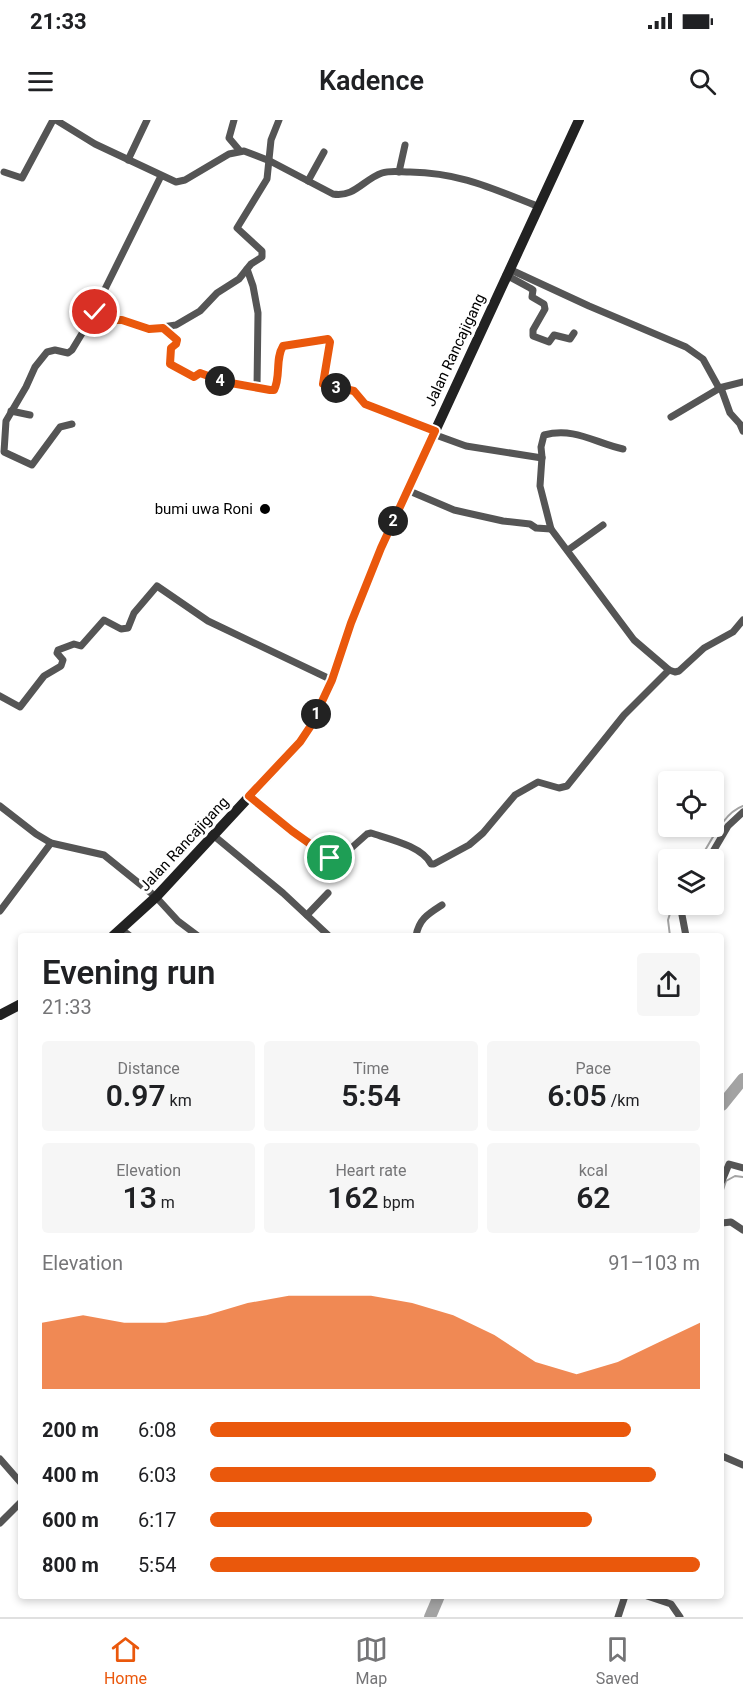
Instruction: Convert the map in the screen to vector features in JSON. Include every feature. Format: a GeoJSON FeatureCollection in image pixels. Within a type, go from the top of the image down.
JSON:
{"type":"FeatureCollection","features":[{"type":"Feature","properties":{"kind":"main road","name":"Jalan Rancajigang"},"geometry":{"type":"LineString","coordinates":[[117,933],[156,897],[305,735],[332,680],[360,598],[407,490],[537,206],[579,120]]}},
{"type":"Feature","properties":{"kind":"main road"},"geometry":{"type":"LineString","coordinates":[[0,1015],[18,1006]]}},
{"type":"Feature","properties":{"kind":"street"},"geometry":{"type":"LineString","coordinates":[[128,160],[147,120]]}},
{"type":"Feature","properties":{"kind":"street"},"geometry":{"type":"LineString","coordinates":[[234,120],[229,139],[240,151]]}},
{"type":"Feature","properties":{"kind":"street"},"geometry":{"type":"LineString","coordinates":[[95,312],[109,320],[122,320],[149,329],[176,325],[205,307],[217,293],[242,277],[251,264],[262,257],[263,254],[237,228],[267,181],[272,135],[279,120]]}},
{"type":"Feature","properties":{"kind":"street"},"geometry":{"type":"LineString","coordinates":[[4,172],[22,178],[59,121],[95,144],[176,182],[229,154],[240,151],[250,152],[270,161],[336,195],[359,188],[382,173],[399,172],[452,175],[537,206]]}},
{"type":"Feature","properties":{"kind":"street"},"geometry":{"type":"LineString","coordinates":[[399,172],[405,145]]}},
{"type":"Feature","properties":{"kind":"street"},"geometry":{"type":"LineString","coordinates":[[308,181],[324,152]]}},
{"type":"Feature","properties":{"kind":"street"},"geometry":{"type":"LineString","coordinates":[[72,424],[61,426],[31,465],[4,452],[5,425],[35,367],[44,354],[53,350],[70,352],[95,312],[161,176]]}},
{"type":"Feature","properties":{"kind":"street"},"geometry":{"type":"LineString","coordinates":[[247,269],[258,313],[257,387]]}},
{"type":"Feature","properties":{"kind":"street"},"geometry":{"type":"LineString","coordinates":[[507,272],[533,290],[532,297],[544,304],[545,309],[533,330],[533,336],[548,342],[554,335],[570,339],[574,333]]}},
{"type":"Feature","properties":{"kind":"street"},"geometry":{"type":"LineString","coordinates":[[507,272],[686,347],[703,358],[721,388],[730,413],[743,430]]}},
{"type":"Feature","properties":{"kind":"street"},"geometry":{"type":"LineString","coordinates":[[163,328],[177,340],[171,351],[170,364],[173,367],[194,377],[200,373],[225,382],[273,391],[279,353],[283,346],[328,339],[330,349],[323,384],[354,391],[365,404],[461,445],[542,458]]}},
{"type":"Feature","properties":{"kind":"street"},"geometry":{"type":"LineString","coordinates":[[670,417],[721,388],[743,382]]}},
{"type":"Feature","properties":{"kind":"street"},"geometry":{"type":"LineString","coordinates":[[11,411],[30,416]]}},
{"type":"Feature","properties":{"kind":"street"},"geometry":{"type":"LineString","coordinates":[[623,449],[580,435],[549,434],[542,437],[540,486],[551,529],[634,640],[669,670],[679,671],[704,648],[733,632],[743,620]]}},
{"type":"Feature","properties":{"kind":"street"},"geometry":{"type":"LineString","coordinates":[[407,490],[458,511],[530,524],[536,528],[551,529]]}},
{"type":"Feature","properties":{"kind":"street"},"geometry":{"type":"LineString","coordinates":[[568,550],[603,525]]}},
{"type":"Feature","properties":{"kind":"street"},"geometry":{"type":"LineString","coordinates":[[0,696],[20,707],[43,677],[61,666],[63,661],[57,653],[58,650],[74,644],[81,646],[104,620],[121,629],[126,629],[138,607],[157,586],[208,621],[332,680]]}},
{"type":"Feature","properties":{"kind":"street"},"geometry":{"type":"LineString","coordinates":[[249,796],[292,831],[332,859],[339,859],[366,834],[371,833],[410,846],[426,855],[431,864],[434,864],[457,852],[483,833],[515,795],[538,782],[559,788],[567,786],[624,715],[669,670]]}},
{"type":"Feature","properties":{"kind":"street"},"geometry":{"type":"LineString","coordinates":[[0,806],[51,843],[63,848],[101,854],[156,897],[178,921],[194,933]]}},
{"type":"Feature","properties":{"kind":"street"},"geometry":{"type":"LineString","coordinates":[[714,849],[728,826],[743,812]]}},
{"type":"Feature","properties":{"kind":"street"},"geometry":{"type":"LineString","coordinates":[[213,835],[326,933]]}},
{"type":"Feature","properties":{"kind":"street"},"geometry":{"type":"LineString","coordinates":[[0,911],[51,843]]}},
{"type":"Feature","properties":{"kind":"street"},"geometry":{"type":"LineString","coordinates":[[307,915],[328,893]]}},
{"type":"Feature","properties":{"kind":"street"},"geometry":{"type":"LineString","coordinates":[[417,933],[419,923],[425,915],[442,905]]}},
{"type":"Feature","properties":{"kind":"street"},"geometry":{"type":"LineString","coordinates":[[682,915],[685,933]]}},
{"type":"Feature","properties":{"kind":"street"},"geometry":{"type":"LineString","coordinates":[[724,1179],[737,1166]]}},
{"type":"Feature","properties":{"kind":"street"},"geometry":{"type":"LineString","coordinates":[[724,1222],[730,1222],[743,1230]]}},
{"type":"Feature","properties":{"kind":"street"},"geometry":{"type":"LineString","coordinates":[[724,1457],[743,1465]]}},
{"type":"Feature","properties":{"kind":"street"},"geometry":{"type":"LineString","coordinates":[[0,1459],[18,1479]]}},
{"type":"Feature","properties":{"kind":"street"},"geometry":{"type":"LineString","coordinates":[[0,1523],[18,1505]]}},
{"type":"Feature","properties":{"kind":"street"},"geometry":{"type":"LineString","coordinates":[[618,1617],[624,1599]]}},
{"type":"Feature","properties":{"kind":"street"},"geometry":{"type":"LineString","coordinates":[[656,1599],[671,1604],[680,1617]]}},
{"type":"Feature","properties":{"kind":"waterway"},"geometry":{"type":"LineString","coordinates":[[706,849],[723,821],[743,806]]}},
{"type":"Feature","properties":{"kind":"waterway"},"geometry":{"type":"LineString","coordinates":[[670,915],[670,933]]}},
{"type":"Feature","properties":{"kind":"waterway"},"geometry":{"type":"LineString","coordinates":[[724,1103],[743,1079]]}},
{"type":"Feature","properties":{"kind":"waterway"},"geometry":{"type":"LineString","coordinates":[[724,1187],[726,1181],[735,1176],[743,1177]]}},
{"type":"Feature","properties":{"kind":"waterway"},"geometry":{"type":"LineString","coordinates":[[430,1617],[438,1599]]}},
{"type":"Feature","properties":{"kind":"place","name":"bumi uwa Roni"},"geometry":{"type":"Point","coordinates":[265,509]}},
{"type":"Feature","properties":{"kind":"route"},"geometry":{"type":"LineString","coordinates":[[95,312],[109,320],[122,320],[149,329],[163,328],[177,340],[172,347],[170,366],[194,377],[200,373],[225,382],[270,390],[274,390],[277,384],[279,353],[283,346],[328,339],[330,349],[323,384],[328,387],[354,391],[365,404],[435,431],[381,548],[360,598],[332,680],[310,727],[300,742],[249,796],[330,858]]}}]}
